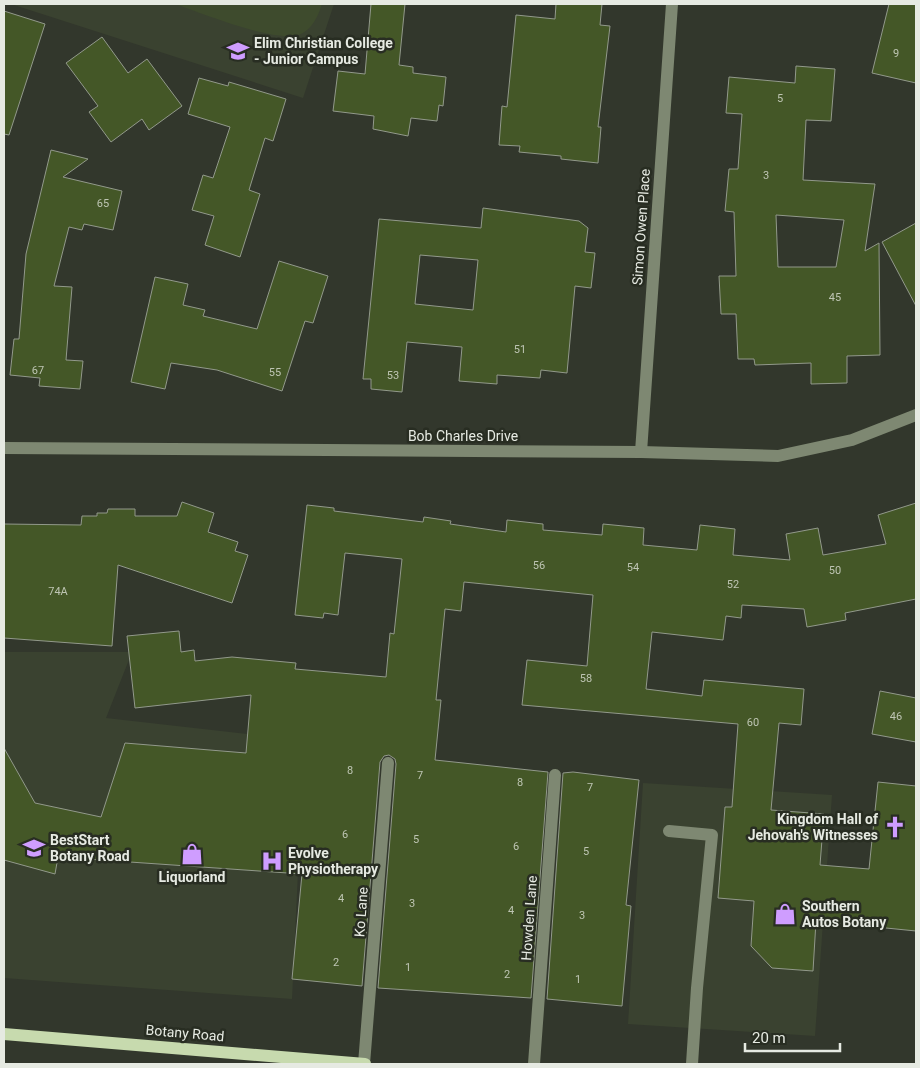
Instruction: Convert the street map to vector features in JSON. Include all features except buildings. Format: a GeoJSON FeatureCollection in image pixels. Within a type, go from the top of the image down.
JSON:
{"type":"FeatureCollection","features":[{"type":"Feature","properties":{"kind":"main road","name":"Botany Road"},"geometry":{"type":"LineString","coordinates":[[4,1034],[364,1064]]}},
{"type":"Feature","properties":{"kind":"street","name":"Simon Owen Place"},"geometry":{"type":"LineString","coordinates":[[641,452],[672,4]]}},
{"type":"Feature","properties":{"kind":"street","name":"Bob Charles Drive"},"geometry":{"type":"LineString","coordinates":[[4,448],[641,452],[778,456],[852,440],[916,415]]}},
{"type":"Feature","properties":{"kind":"street","name":"Ko Lane"},"geometry":{"type":"LineString","coordinates":[[364,1064],[388,763]]}},
{"type":"Feature","properties":{"kind":"street","name":"Howden Lane"},"geometry":{"type":"LineString","coordinates":[[534,1064],[555,775]]}},
{"type":"Feature","properties":{"kind":"street"},"geometry":{"type":"LineString","coordinates":[[668,831],[712,834],[697,988],[692,1064]]}},
{"type":"Feature","properties":{"kind":"shaded area","name":"Elim Christian College - Junior Campus"},"geometry":{"type":"Polygon","coordinates":[[[11,4],[334,4],[303,98],[11,4]]]}},
{"type":"Feature","properties":{"kind":"shaded area"},"geometry":{"type":"Polygon","coordinates":[[[175,4],[322,4],[317,17],[309,28],[301,34],[290,36],[275,35],[239,26],[175,4]]]}},
{"type":"Feature","properties":{"kind":"shaded area"},"geometry":{"type":"Polygon","coordinates":[[[4,652],[132,652],[106,718],[310,741],[298,872],[292,999],[4,978],[4,652]]]}},
{"type":"Feature","properties":{"kind":"shaded area"},"geometry":{"type":"Polygon","coordinates":[[[643,783],[832,795],[815,1036],[628,1024],[643,783]]]}},
{"type":"Feature","properties":{"kind":"place","name":"Elim Christian College - Junior Campus"},"geometry":{"type":"Point","coordinates":[238,51]}},
{"type":"Feature","properties":{"kind":"place","name":"Kingdom Hall of Jehovah's Witnesses"},"geometry":{"type":"Point","coordinates":[895,827]}},
{"type":"Feature","properties":{"kind":"place","name":"BestStart Botany Road"},"geometry":{"type":"Point","coordinates":[34,848]}},
{"type":"Feature","properties":{"kind":"place","name":"Liquorland"},"geometry":{"type":"Point","coordinates":[192,854]}},
{"type":"Feature","properties":{"kind":"place","name":"Evolve Physiotherapy"},"geometry":{"type":"Point","coordinates":[272,861]}},
{"type":"Feature","properties":{"kind":"place","name":"Southern Autos Botany"},"geometry":{"type":"Point","coordinates":[785,914]}}]}
